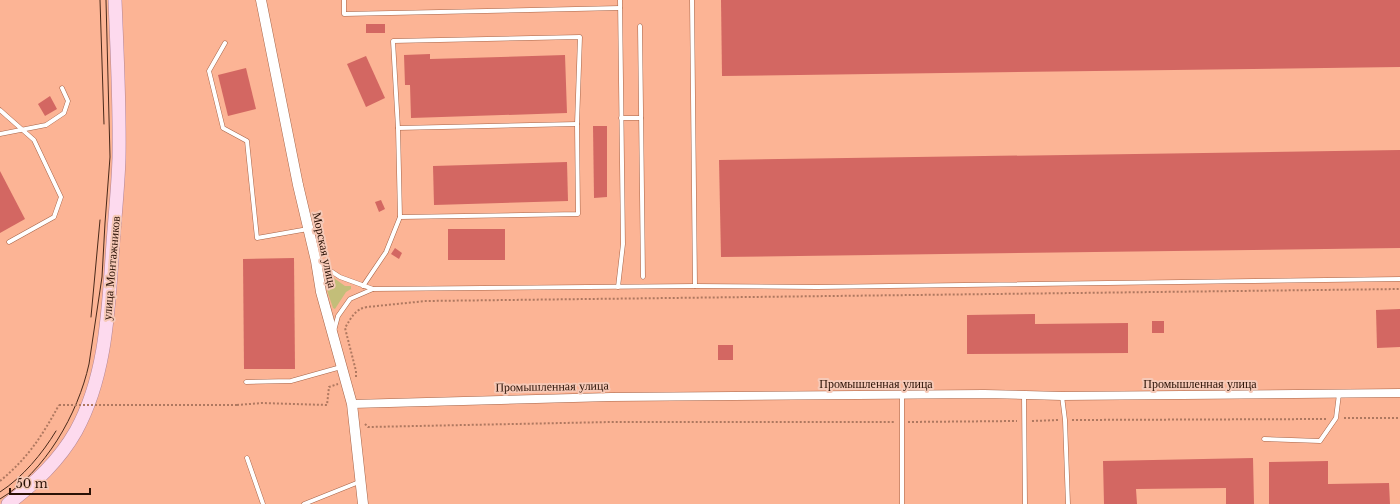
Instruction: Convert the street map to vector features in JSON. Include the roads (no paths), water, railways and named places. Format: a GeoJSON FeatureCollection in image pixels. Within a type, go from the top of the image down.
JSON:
{"type":"FeatureCollection","features":[{"type":"Feature","properties":{"kind":"main road","name":"улица Монтажников"},"geometry":{"type":"LineString","coordinates":[[8,504],[34,484],[54,463],[76,432],[98,377],[108,311],[119,158],[115,0]]}},
{"type":"Feature","properties":{"kind":"street","name":"Морская улица"},"geometry":{"type":"LineString","coordinates":[[261,0],[298,186],[316,261],[321,292],[352,404],[363,504]]}},
{"type":"Feature","properties":{"kind":"street","name":"Промышленная улица"},"geometry":{"type":"LineString","coordinates":[[352,404],[611,397],[902,394],[1062,396],[1339,394],[1400,392]]}},
{"type":"Feature","properties":{"kind":"lane"},"geometry":{"type":"LineString","coordinates":[[344,0],[344,14],[620,8]]}},
{"type":"Feature","properties":{"kind":"lane"},"geometry":{"type":"LineString","coordinates":[[618,287],[623,244],[620,0]]}},
{"type":"Feature","properties":{"kind":"lane"},"geometry":{"type":"LineString","coordinates":[[692,0],[695,286]]}},
{"type":"Feature","properties":{"kind":"lane"},"geometry":{"type":"LineString","coordinates":[[640,26],[643,277]]}},
{"type":"Feature","properties":{"kind":"lane"},"geometry":{"type":"LineString","coordinates":[[363,286],[386,252],[400,218],[398,128],[393,41],[580,37],[577,124],[578,214],[400,218]]}},
{"type":"Feature","properties":{"kind":"lane"},"geometry":{"type":"LineString","coordinates":[[225,43],[209,71],[224,128],[247,141],[257,238],[308,229]]}},
{"type":"Feature","properties":{"kind":"lane"},"geometry":{"type":"LineString","coordinates":[[0,134],[46,126],[64,114],[68,101],[62,88]]}},
{"type":"Feature","properties":{"kind":"lane"},"geometry":{"type":"LineString","coordinates":[[0,110],[34,140],[61,197],[54,217],[9,242]]}},
{"type":"Feature","properties":{"kind":"lane"},"geometry":{"type":"LineString","coordinates":[[622,118],[641,118]]}},
{"type":"Feature","properties":{"kind":"lane"},"geometry":{"type":"LineString","coordinates":[[398,128],[577,124]]}},
{"type":"Feature","properties":{"kind":"lane"},"geometry":{"type":"LineString","coordinates":[[316,261],[340,277],[373,289],[695,286],[817,287],[1400,279]]}},
{"type":"Feature","properties":{"kind":"lane"},"geometry":{"type":"LineString","coordinates":[[333,336],[338,316],[350,299],[373,289]]}},
{"type":"Feature","properties":{"kind":"lane"},"geometry":{"type":"LineString","coordinates":[[246,382],[291,381],[341,367]]}},
{"type":"Feature","properties":{"kind":"lane"},"geometry":{"type":"LineString","coordinates":[[902,394],[902,504]]}},
{"type":"Feature","properties":{"kind":"lane"},"geometry":{"type":"LineString","coordinates":[[1264,439],[1320,441],[1336,418],[1339,394]]}},
{"type":"Feature","properties":{"kind":"lane"},"geometry":{"type":"LineString","coordinates":[[1024,395],[1025,504]]}},
{"type":"Feature","properties":{"kind":"lane"},"geometry":{"type":"LineString","coordinates":[[1062,396],[1065,420],[1068,504]]}},
{"type":"Feature","properties":{"kind":"lane"},"geometry":{"type":"LineString","coordinates":[[247,458],[263,504]]}},
{"type":"Feature","properties":{"kind":"lane"},"geometry":{"type":"LineString","coordinates":[[307,503],[360,482]]}},
{"type":"Feature","properties":{"kind":"tram line"},"geometry":{"type":"LineString","coordinates":[[100,0],[104,124]]}},
{"type":"Feature","properties":{"kind":"tram line"},"geometry":{"type":"LineString","coordinates":[[0,499],[31,474],[45,458],[57,440],[68,422],[77,402],[89,364],[102,277],[110,157],[106,0]]}},
{"type":"Feature","properties":{"kind":"tram line"},"geometry":{"type":"LineString","coordinates":[[91,317],[100,220]]}},
{"type":"Feature","properties":{"kind":"tram line"},"geometry":{"type":"LineString","coordinates":[[0,492],[24,472],[45,448],[56,431]]}}]}
